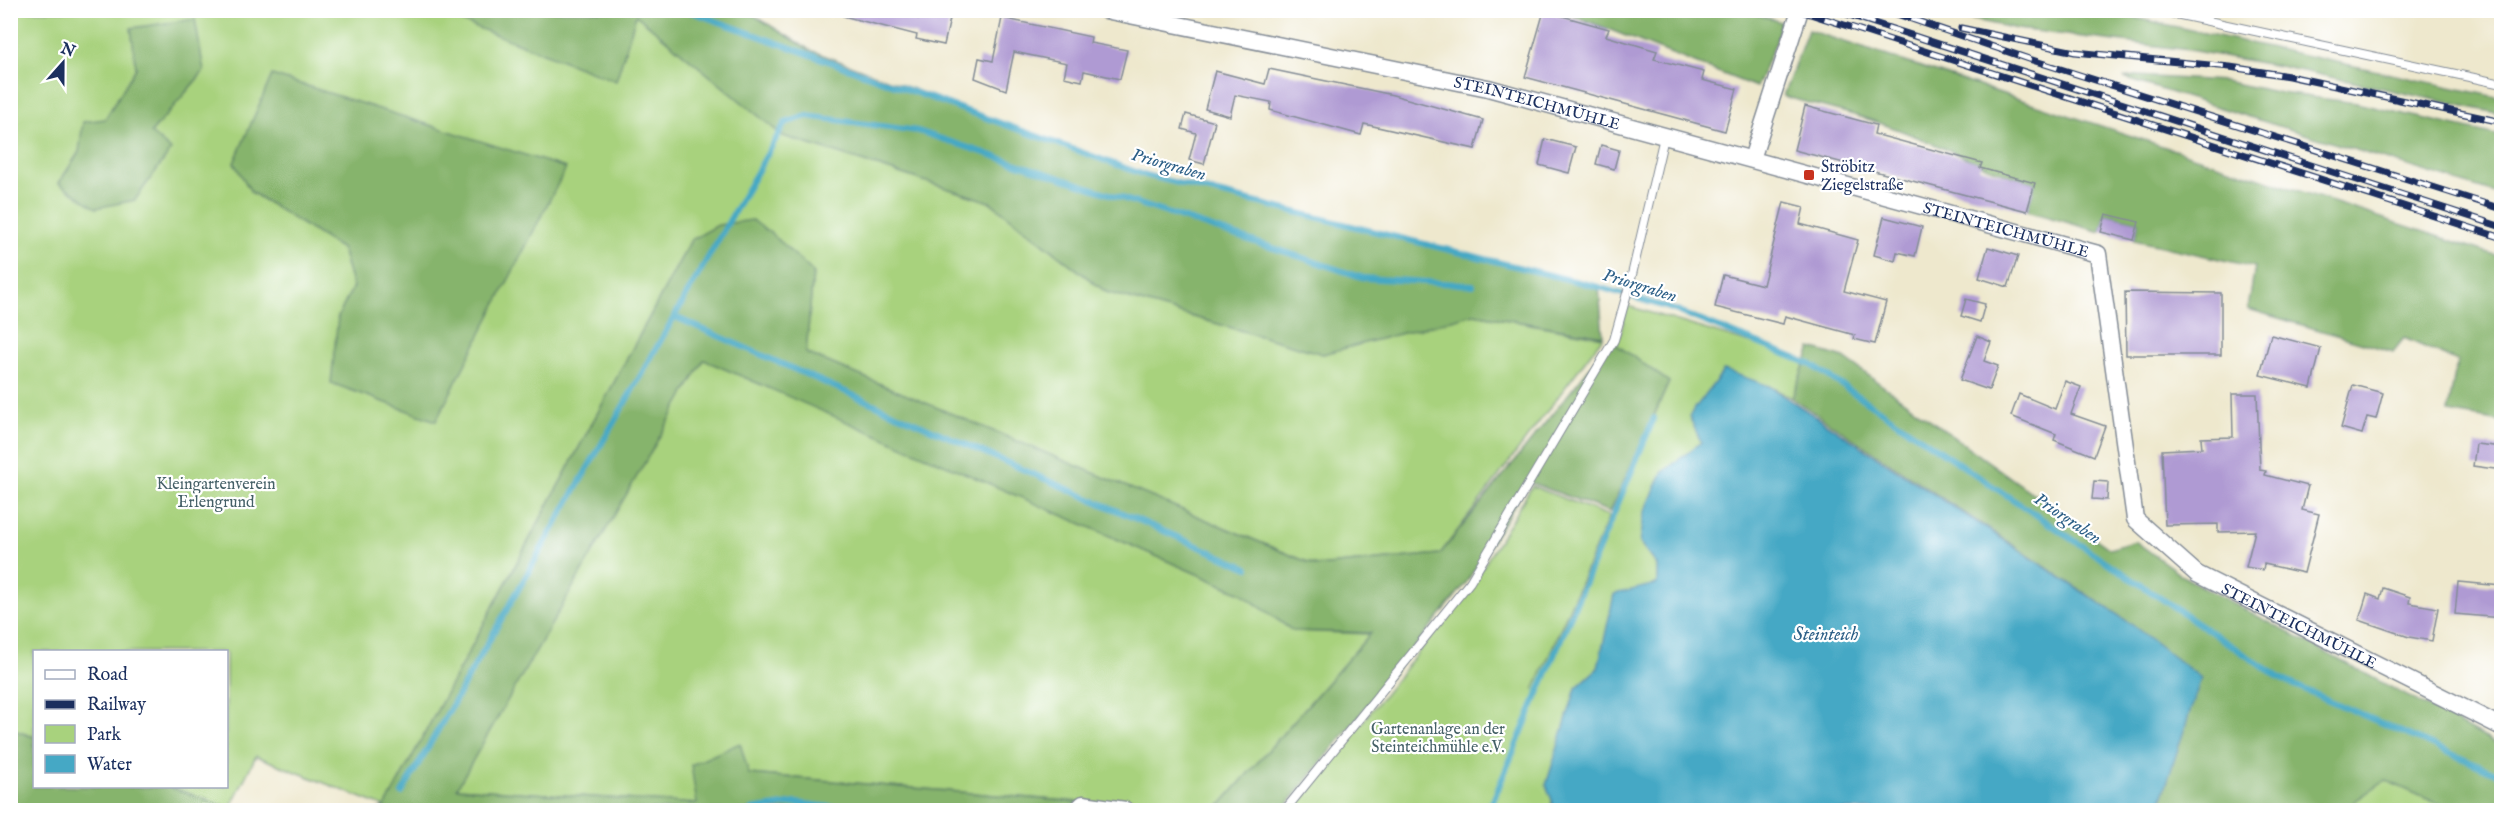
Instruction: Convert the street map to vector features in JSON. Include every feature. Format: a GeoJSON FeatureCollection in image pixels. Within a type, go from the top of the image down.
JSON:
{"type":"FeatureCollection","features":[{"type":"Feature","properties":{"kind":"street","name":"STEINTEICHMÜHLE"},"geometry":{"type":"LineString","coordinates":[[1105,10],[1488,88],[2098,254],[2135,519],[2197,573],[2502,727]]}},
{"type":"Feature","properties":{"kind":"street"},"geometry":{"type":"LineString","coordinates":[[1752,159],[1800,10]]}},
{"type":"Feature","properties":{"kind":"street"},"geometry":{"type":"LineString","coordinates":[[1077,810],[1083,804],[1125,810]]}},
{"type":"Feature","properties":{"kind":"lane"},"geometry":{"type":"LineString","coordinates":[[2157,10],[2502,84]]}},
{"type":"Feature","properties":{"kind":"lane"},"geometry":{"type":"LineString","coordinates":[[1285,810],[1470,582],[1614,340],[1629,288],[1664,137]]}},
{"type":"Feature","properties":{"kind":"green space","name":"Kleingartenverein Erlengrund"},"geometry":{"type":"Polygon","coordinates":[[[10,11],[434,11],[616,80],[636,15],[783,136],[990,202],[1106,292],[1323,354],[1474,314],[1603,337],[1440,554],[1317,566],[806,353],[813,272],[691,240],[385,807],[256,756],[230,808],[173,788],[228,788],[228,650],[33,650],[33,737],[11,729],[10,11]],[[136,68],[105,120],[79,152],[59,183],[151,133],[204,71],[136,68]],[[565,168],[251,192],[342,249],[353,287],[338,317],[565,168]]]}},
{"type":"Feature","properties":{"kind":"green space"},"geometry":{"type":"Polygon","coordinates":[[[434,11],[747,11],[810,50],[1145,177],[1599,287],[1603,336],[1474,314],[1323,354],[1106,292],[990,202],[783,136],[636,15],[616,81],[434,11]]]}},
{"type":"Feature","properties":{"kind":"green space"},"geometry":{"type":"Polygon","coordinates":[[[1562,11],[1746,11],[1781,22],[1776,42],[1756,87],[1562,11]]]}},
{"type":"Feature","properties":{"kind":"green space"},"geometry":{"type":"Polygon","coordinates":[[[1933,11],[2104,11],[2501,98],[2501,114],[2284,67],[2189,50],[2017,29],[1933,11]]]}},
{"type":"Feature","properties":{"kind":"green space"},"geometry":{"type":"Polygon","coordinates":[[[195,19],[204,71],[151,133],[171,150],[135,200],[96,208],[59,183],[79,152],[83,122],[105,119],[136,68],[131,28],[195,19]]]}},
{"type":"Feature","properties":{"kind":"green space"},"geometry":{"type":"Polygon","coordinates":[[[1808,30],[2501,257],[2501,421],[2448,412],[2457,361],[2404,338],[2393,352],[2248,309],[2255,267],[2134,240],[2139,222],[2106,214],[2101,232],[2027,211],[2035,183],[1885,125],[1783,96],[1808,30]]]}},
{"type":"Feature","properties":{"kind":"green space"},"geometry":{"type":"Polygon","coordinates":[[[272,75],[566,168],[436,421],[331,383],[338,317],[353,287],[342,249],[251,192],[234,163],[272,75]]]}},
{"type":"Feature","properties":{"kind":"green space"},"geometry":{"type":"Polygon","coordinates":[[[2135,76],[2224,81],[2281,93],[2356,103],[2501,136],[2501,195],[2124,78],[2135,76]]]}},
{"type":"Feature","properties":{"kind":"green space"},"geometry":{"type":"Polygon","coordinates":[[[752,220],[772,234],[813,272],[806,353],[1317,566],[1440,554],[1611,341],[1669,382],[1610,512],[1529,482],[1466,583],[1283,810],[1216,810],[1371,633],[1293,631],[1241,593],[704,360],[457,788],[697,804],[691,765],[740,743],[749,774],[1170,810],[377,810],[385,807],[691,240],[718,225],[752,220]]]}},
{"type":"Feature","properties":{"kind":"green space","name":"Gartenanlage an der Steinteichmühle e.V."},"geometry":{"type":"Polygon","coordinates":[[[1628,306],[1806,360],[1792,398],[1769,386],[1703,443],[1640,543],[1657,565],[1657,585],[1598,668],[1576,688],[1550,810],[1292,810],[1472,585],[1532,486],[1609,516],[1534,690],[1669,382],[1617,345],[1628,306]]]}},
{"type":"Feature","properties":{"kind":"green space"},"geometry":{"type":"Polygon","coordinates":[[[1811,348],[1844,358],[2110,549],[2135,541],[2186,578],[2501,746],[2501,810],[2452,810],[2385,780],[2355,801],[2348,810],[2158,810],[2200,678],[2127,621],[1792,398],[1811,348]]]}},
{"type":"Feature","properties":{"kind":"green space"},"geometry":{"type":"Polygon","coordinates":[[[704,359],[1241,593],[1293,631],[1370,634],[1216,810],[1173,810],[749,774],[697,804],[456,788],[704,359]]]}},
{"type":"Feature","properties":{"kind":"green space"},"geometry":{"type":"Polygon","coordinates":[[[10,729],[33,737],[33,788],[173,788],[230,808],[230,810],[11,810],[10,729]]]}},
{"type":"Feature","properties":{"kind":"green space"},"geometry":{"type":"Polygon","coordinates":[[[2385,780],[2452,810],[2348,810],[2355,801],[2385,780]]]}},
{"type":"Feature","properties":{"kind":"water","name":"Steinteich"},"geometry":{"type":"Polygon","coordinates":[[[1724,370],[1769,386],[2127,621],[2201,678],[2158,810],[1550,810],[1553,803],[1546,785],[1576,688],[1598,668],[1614,594],[1657,584],[1657,565],[1640,543],[1644,514],[1662,473],[1701,442],[1689,416],[1724,370]]]}},
{"type":"Feature","properties":{"kind":"building"},"geometry":{"type":"Polygon","coordinates":[[[844,10],[884,10],[920,19],[922,10],[952,10],[944,45],[916,39],[917,35],[843,16],[844,10]]]}},
{"type":"Feature","properties":{"kind":"building"},"geometry":{"type":"Polygon","coordinates":[[[1544,11],[1609,29],[1606,36],[1657,51],[1654,59],[1704,72],[1702,80],[1737,89],[1725,131],[1525,77],[1544,11]]]}},
{"type":"Feature","properties":{"kind":"building"},"geometry":{"type":"Polygon","coordinates":[[[1002,18],[1091,37],[1090,43],[1127,50],[1120,79],[1084,71],[1082,81],[1064,77],[1067,63],[1014,52],[1006,90],[975,78],[979,58],[993,61],[1002,18]]]}},
{"type":"Feature","properties":{"kind":"building"},"geometry":{"type":"Polygon","coordinates":[[[1269,69],[1393,95],[1483,120],[1475,149],[1364,124],[1361,135],[1270,110],[1271,102],[1235,95],[1230,116],[1205,109],[1215,71],[1265,84],[1269,69]]]}},
{"type":"Feature","properties":{"kind":"building"},"geometry":{"type":"Polygon","coordinates":[[[1805,106],[1876,125],[1874,134],[1982,163],[1980,168],[2035,183],[2027,211],[1794,150],[1805,106]]]}},
{"type":"Feature","properties":{"kind":"building"},"geometry":{"type":"Polygon","coordinates":[[[1186,114],[1215,122],[1204,164],[1189,160],[1196,133],[1182,129],[1186,114]]]}},
{"type":"Feature","properties":{"kind":"building"},"geometry":{"type":"Polygon","coordinates":[[[1545,139],[1576,147],[1569,173],[1539,165],[1545,139]]]}},
{"type":"Feature","properties":{"kind":"building"},"geometry":{"type":"Polygon","coordinates":[[[1601,145],[1619,150],[1614,169],[1596,164],[1601,145]]]}},
{"type":"Feature","properties":{"kind":"building"},"geometry":{"type":"Polygon","coordinates":[[[1784,202],[1804,207],[1800,224],[1858,240],[1844,291],[1886,302],[1875,344],[1854,339],[1855,335],[1785,316],[1783,324],[1715,307],[1723,275],[1763,285],[1784,202]]]}},
{"type":"Feature","properties":{"kind":"building"},"geometry":{"type":"Polygon","coordinates":[[[2106,214],[2139,222],[2134,240],[2101,232],[2106,214]]]}},
{"type":"Feature","properties":{"kind":"building"},"geometry":{"type":"Polygon","coordinates":[[[1884,217],[1922,227],[1915,256],[1897,252],[1895,261],[1874,255],[1884,217]]]}},
{"type":"Feature","properties":{"kind":"building"},"geometry":{"type":"Polygon","coordinates":[[[1988,247],[2018,256],[2008,287],[1979,278],[1988,247]]]}},
{"type":"Feature","properties":{"kind":"building"},"geometry":{"type":"Polygon","coordinates":[[[2125,292],[2221,293],[2221,355],[2126,355],[2125,292]]]}},
{"type":"Feature","properties":{"kind":"building"},"geometry":{"type":"Polygon","coordinates":[[[1966,299],[1985,304],[1980,322],[1961,316],[1966,299]]]}},
{"type":"Feature","properties":{"kind":"building"},"geometry":{"type":"Polygon","coordinates":[[[2271,335],[2321,348],[2311,388],[2260,375],[2271,335]]]}},
{"type":"Feature","properties":{"kind":"building"},"geometry":{"type":"Polygon","coordinates":[[[1977,336],[1991,342],[1984,361],[1998,366],[1989,390],[1960,380],[1977,336]]]}},
{"type":"Feature","properties":{"kind":"building"},"geometry":{"type":"Polygon","coordinates":[[[2065,381],[2081,387],[2071,414],[2105,426],[2094,456],[2054,440],[2056,434],[2011,416],[2019,394],[2055,409],[2065,381]]]}},
{"type":"Feature","properties":{"kind":"building"},"geometry":{"type":"Polygon","coordinates":[[[2353,385],[2383,393],[2376,419],[2367,417],[2362,434],[2341,428],[2353,385]]]}},
{"type":"Feature","properties":{"kind":"building"},"geometry":{"type":"Polygon","coordinates":[[[2232,394],[2257,394],[2260,470],[2266,471],[2265,475],[2308,486],[2302,510],[2319,514],[2304,573],[2264,564],[2263,570],[2246,567],[2255,531],[2218,532],[2218,524],[2165,525],[2162,450],[2202,448],[2201,438],[2233,437],[2232,394]]]}},
{"type":"Feature","properties":{"kind":"building"},"geometry":{"type":"Polygon","coordinates":[[[2476,444],[2502,447],[2502,470],[2473,466],[2476,444]]]}},
{"type":"Feature","properties":{"kind":"building"},"geometry":{"type":"Polygon","coordinates":[[[2094,481],[2108,482],[2107,500],[2092,499],[2094,481]]]}},
{"type":"Feature","properties":{"kind":"building"},"geometry":{"type":"Polygon","coordinates":[[[2458,582],[2502,586],[2502,618],[2455,614],[2458,582]]]}},
{"type":"Feature","properties":{"kind":"building"},"geometry":{"type":"Polygon","coordinates":[[[2383,588],[2410,597],[2409,603],[2438,608],[2432,641],[2409,637],[2359,620],[2367,594],[2380,599],[2383,588]]]}},
{"type":"Feature","properties":{"kind":"waterway","name":"Priorgraben"},"geometry":{"type":"LineString","coordinates":[[686,10],[1145,175],[1599,287],[1672,309],[1810,364],[2283,680],[2502,776]]}},
{"type":"Feature","properties":{"kind":"waterway"},"geometry":{"type":"LineString","coordinates":[[402,793],[785,123],[807,116],[918,131],[1364,278],[1473,285]]}},
{"type":"Feature","properties":{"kind":"waterway"},"geometry":{"type":"LineString","coordinates":[[675,317],[1248,568]]}},
{"type":"Feature","properties":{"kind":"waterway"},"geometry":{"type":"LineString","coordinates":[[1489,810],[1654,418]]}},
{"type":"Feature","properties":{"kind":"waterway"},"geometry":{"type":"LineString","coordinates":[[752,810],[796,803],[855,810]]}},
{"type":"Feature","properties":{"kind":"railway"},"geometry":{"type":"LineString","coordinates":[[1798,10],[2502,238]]}},
{"type":"Feature","properties":{"kind":"railway"},"geometry":{"type":"LineString","coordinates":[[1834,10],[2502,227]]}},
{"type":"Feature","properties":{"kind":"railway"},"geometry":{"type":"LineString","coordinates":[[1885,10],[2029,59],[2502,209]]}},
{"type":"Feature","properties":{"kind":"railway"},"geometry":{"type":"LineString","coordinates":[[1961,28],[2075,52],[2230,67],[2289,76],[2502,122]]}},
{"type":"Feature","properties":{"kind":"place","name":"Ströbitz Ziegelstraße"},"geometry":{"type":"Point","coordinates":[1809,175]}}]}
